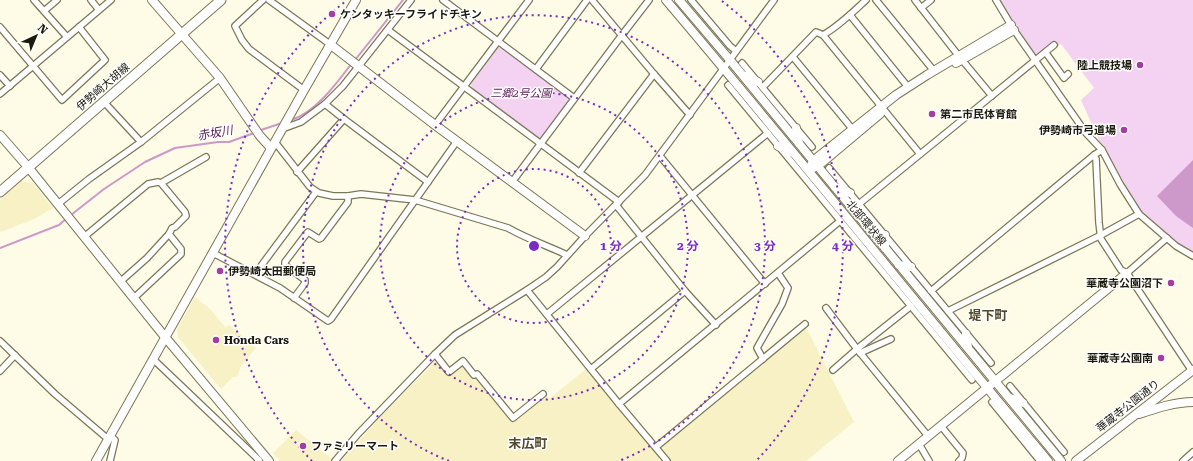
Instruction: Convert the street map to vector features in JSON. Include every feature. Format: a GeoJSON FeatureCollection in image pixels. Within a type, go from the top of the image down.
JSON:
{"type":"FeatureCollection","features":[{"type":"Feature","properties":{"kind":"main road","name":"伊勢崎大胡線"},"geometry":{"type":"LineString","coordinates":[[0,192],[221,0]]}},
{"type":"Feature","properties":{"kind":"street"},"geometry":{"type":"LineString","coordinates":[[34,0],[66,37]]}},
{"type":"Feature","properties":{"kind":"street"},"geometry":{"type":"LineString","coordinates":[[44,12],[57,0]]}},
{"type":"Feature","properties":{"kind":"street"},"geometry":{"type":"LineString","coordinates":[[91,0],[99,10]]}},
{"type":"Feature","properties":{"kind":"street"},"geometry":{"type":"LineString","coordinates":[[0,94],[111,0]]}},
{"type":"Feature","properties":{"kind":"street"},"geometry":{"type":"LineString","coordinates":[[152,0],[220,78],[260,136],[273,145],[316,192],[333,196],[361,194],[415,200],[508,228],[522,236],[546,245],[567,256]]}},
{"type":"Feature","properties":{"kind":"street"},"geometry":{"type":"LineString","coordinates":[[264,0],[235,26],[248,50],[304,90]]}},
{"type":"Feature","properties":{"kind":"street"},"geometry":{"type":"LineString","coordinates":[[269,0],[331,44],[435,125],[585,236]]}},
{"type":"Feature","properties":{"kind":"street"},"geometry":{"type":"LineString","coordinates":[[96,461],[152,359],[356,0]]}},
{"type":"Feature","properties":{"kind":"street"},"geometry":{"type":"LineString","coordinates":[[282,129],[301,122],[325,104],[343,86],[357,65],[388,30],[411,0]]}},
{"type":"Feature","properties":{"kind":"street"},"geometry":{"type":"LineString","coordinates":[[443,0],[574,98]]}},
{"type":"Feature","properties":{"kind":"street"},"geometry":{"type":"LineString","coordinates":[[435,125],[529,0]]}},
{"type":"Feature","properties":{"kind":"street"},"geometry":{"type":"LineString","coordinates":[[536,70],[587,0]]}},
{"type":"Feature","properties":{"kind":"street"},"geometry":{"type":"LineString","coordinates":[[592,0],[690,115]]}},
{"type":"Feature","properties":{"kind":"street"},"geometry":{"type":"LineString","coordinates":[[512,182],[649,0]]}},
{"type":"Feature","properties":{"kind":"street","name":"北部環状線"},"geometry":{"type":"LineString","coordinates":[[666,0],[809,170],[1048,461]]}},
{"type":"Feature","properties":{"kind":"street","name":"北部環状線"},"geometry":{"type":"LineString","coordinates":[[679,0],[816,163],[1061,461]]}},
{"type":"Feature","properties":{"kind":"street"},"geometry":{"type":"LineString","coordinates":[[691,0],[736,51]]}},
{"type":"Feature","properties":{"kind":"street"},"geometry":{"type":"LineString","coordinates":[[335,461],[358,434],[455,335],[528,290],[557,267],[645,175],[774,0]]}},
{"type":"Feature","properties":{"kind":"street"},"geometry":{"type":"LineString","coordinates":[[823,35],[850,15],[866,0]]}},
{"type":"Feature","properties":{"kind":"street"},"geometry":{"type":"LineString","coordinates":[[876,0],[934,71]]}},
{"type":"Feature","properties":{"kind":"street"},"geometry":{"type":"LineString","coordinates":[[914,0],[992,96]]}},
{"type":"Feature","properties":{"kind":"street"},"geometry":{"type":"LineString","coordinates":[[921,8],[931,0]]}},
{"type":"Feature","properties":{"kind":"street"},"geometry":{"type":"LineString","coordinates":[[996,0],[1012,27],[1086,133],[1102,150],[1120,184],[1139,214],[1180,249],[1193,256]]}},
{"type":"Feature","properties":{"kind":"street"},"geometry":{"type":"LineString","coordinates":[[850,15],[908,87]]}},
{"type":"Feature","properties":{"kind":"street"},"geometry":{"type":"LineString","coordinates":[[0,27],[62,100],[105,60],[79,27]]}},
{"type":"Feature","properties":{"kind":"street"},"geometry":{"type":"LineString","coordinates":[[883,108],[960,58],[1012,27]]}},
{"type":"Feature","properties":{"kind":"street"},"geometry":{"type":"LineString","coordinates":[[388,30],[579,173],[617,204],[641,237],[685,291],[716,325]]}},
{"type":"Feature","properties":{"kind":"street"},"geometry":{"type":"LineString","coordinates":[[760,85],[793,57],[816,32],[823,35],[920,154]]}},
{"type":"Feature","properties":{"kind":"street"},"geometry":{"type":"LineString","coordinates":[[859,204],[1054,45]]}},
{"type":"Feature","properties":{"kind":"street"},"geometry":{"type":"LineString","coordinates":[[1046,53],[1064,78],[1068,74]]}},
{"type":"Feature","properties":{"kind":"street"},"geometry":{"type":"LineString","coordinates":[[793,57],[854,131]]}},
{"type":"Feature","properties":{"kind":"street"},"geometry":{"type":"LineString","coordinates":[[809,170],[908,87],[934,71],[960,58]]}},
{"type":"Feature","properties":{"kind":"street"},"geometry":{"type":"LineString","coordinates":[[742,63],[812,147]]}},
{"type":"Feature","properties":{"kind":"street"},"geometry":{"type":"LineString","coordinates":[[0,74],[10,86]]}},
{"type":"Feature","properties":{"kind":"street"},"geometry":{"type":"LineString","coordinates":[[579,173],[654,74]]}},
{"type":"Feature","properties":{"kind":"street"},"geometry":{"type":"LineString","coordinates":[[742,75],[760,85]]}},
{"type":"Feature","properties":{"kind":"street"},"geometry":{"type":"LineString","coordinates":[[58,204],[89,179],[141,142],[220,78]]}},
{"type":"Feature","properties":{"kind":"street"},"geometry":{"type":"LineString","coordinates":[[728,85],[972,380]]}},
{"type":"Feature","properties":{"kind":"street"},"geometry":{"type":"LineString","coordinates":[[104,102],[141,142]]}},
{"type":"Feature","properties":{"kind":"street"},"geometry":{"type":"LineString","coordinates":[[325,104],[428,182]]}},
{"type":"Feature","properties":{"kind":"street"},"geometry":{"type":"LineString","coordinates":[[760,113],[762,126]]}},
{"type":"Feature","properties":{"kind":"street"},"geometry":{"type":"LineString","coordinates":[[297,172],[344,119]]}},
{"type":"Feature","properties":{"kind":"street"},"geometry":{"type":"LineString","coordinates":[[796,128],[799,143]]}},
{"type":"Feature","properties":{"kind":"street"},"geometry":{"type":"LineString","coordinates":[[547,314],[768,133]]}},
{"type":"Feature","properties":{"kind":"street"},"geometry":{"type":"LineString","coordinates":[[0,135],[28,167],[165,337],[269,461]]}},
{"type":"Feature","properties":{"kind":"street"},"geometry":{"type":"LineString","coordinates":[[213,253],[280,288],[328,321],[331,319],[457,141]]}},
{"type":"Feature","properties":{"kind":"street"},"geometry":{"type":"LineString","coordinates":[[778,146],[793,152]]}},
{"type":"Feature","properties":{"kind":"street"},"geometry":{"type":"LineString","coordinates":[[931,291],[1102,150]]}},
{"type":"Feature","properties":{"kind":"street"},"geometry":{"type":"LineString","coordinates":[[660,156],[765,284]]}},
{"type":"Feature","properties":{"kind":"street"},"geometry":{"type":"LineString","coordinates":[[1094,156],[1096,159],[1102,239],[1114,260],[1121,270],[1127,273],[1192,370]]}},
{"type":"Feature","properties":{"kind":"street"},"geometry":{"type":"LineString","coordinates":[[84,237],[148,184],[158,182],[161,183],[206,157]]}},
{"type":"Feature","properties":{"kind":"street"},"geometry":{"type":"LineString","coordinates":[[830,168],[990,363]]}},
{"type":"Feature","properties":{"kind":"street"},"geometry":{"type":"LineString","coordinates":[[120,282],[148,258],[169,234],[172,228],[186,216],[185,212],[161,183]]}},
{"type":"Feature","properties":{"kind":"street"},"geometry":{"type":"LineString","coordinates":[[834,186],[850,193]]}},
{"type":"Feature","properties":{"kind":"street"},"geometry":{"type":"LineString","coordinates":[[255,274],[316,192]]}},
{"type":"Feature","properties":{"kind":"street"},"geometry":{"type":"LineString","coordinates":[[294,298],[305,283],[305,280],[285,266],[285,262],[308,232],[319,239],[321,238],[348,202],[348,196]]}},
{"type":"Feature","properties":{"kind":"street"},"geometry":{"type":"LineString","coordinates":[[838,206],[840,220]]}},
{"type":"Feature","properties":{"kind":"street"},"geometry":{"type":"LineString","coordinates":[[948,311],[1101,235],[1139,214]]}},
{"type":"Feature","properties":{"kind":"street"},"geometry":{"type":"LineString","coordinates":[[619,404],[716,325],[840,220]]}},
{"type":"Feature","properties":{"kind":"street"},"geometry":{"type":"LineString","coordinates":[[134,298],[181,254],[181,249],[169,234]]}},
{"type":"Feature","properties":{"kind":"street"},"geometry":{"type":"LineString","coordinates":[[885,235],[885,248]]}},
{"type":"Feature","properties":{"kind":"street"},"geometry":{"type":"LineString","coordinates":[[898,461],[1127,273],[1167,238]]}},
{"type":"Feature","properties":{"kind":"street"},"geometry":{"type":"LineString","coordinates":[[874,262],[887,266]]}},
{"type":"Feature","properties":{"kind":"street"},"geometry":{"type":"LineString","coordinates":[[899,265],[911,267]]}},
{"type":"Feature","properties":{"kind":"street"},"geometry":{"type":"LineString","coordinates":[[763,359],[757,348],[782,304],[788,288],[778,273]]}},
{"type":"Feature","properties":{"kind":"street"},"geometry":{"type":"LineString","coordinates":[[903,285],[908,303]]}},
{"type":"Feature","properties":{"kind":"street"},"geometry":{"type":"LineString","coordinates":[[528,290],[619,404],[667,461]]}},
{"type":"Feature","properties":{"kind":"street"},"geometry":{"type":"LineString","coordinates":[[591,369],[685,291]]}},
{"type":"Feature","properties":{"kind":"street"},"geometry":{"type":"LineString","coordinates":[[833,370],[859,351],[908,303]]}},
{"type":"Feature","properties":{"kind":"street"},"geometry":{"type":"LineString","coordinates":[[826,308],[928,436]]}},
{"type":"Feature","properties":{"kind":"street"},"geometry":{"type":"LineString","coordinates":[[656,447],[805,324]]}},
{"type":"Feature","properties":{"kind":"street"},"geometry":{"type":"LineString","coordinates":[[966,334],[968,348]]}},
{"type":"Feature","properties":{"kind":"street"},"geometry":{"type":"LineString","coordinates":[[859,351],[891,338]]}},
{"type":"Feature","properties":{"kind":"street"},"geometry":{"type":"LineString","coordinates":[[0,341],[55,394],[109,437],[115,440],[110,461]]}},
{"type":"Feature","properties":{"kind":"street"},"geometry":{"type":"LineString","coordinates":[[435,354],[449,372],[463,361],[474,375],[477,374],[513,418],[543,394]]}},
{"type":"Feature","properties":{"kind":"street"},"geometry":{"type":"LineString","coordinates":[[0,371],[15,355]]}},
{"type":"Feature","properties":{"kind":"street"},"geometry":{"type":"LineString","coordinates":[[152,359],[259,460],[258,461]]}},
{"type":"Feature","properties":{"kind":"street"},"geometry":{"type":"LineString","coordinates":[[959,364],[970,367]]}},
{"type":"Feature","properties":{"kind":"street","name":"華蔵寺公園通り"},"geometry":{"type":"LineString","coordinates":[[1076,461],[1192,370]]}},
{"type":"Feature","properties":{"kind":"street"},"geometry":{"type":"LineString","coordinates":[[1010,386],[1064,452]]}},
{"type":"Feature","properties":{"kind":"street"},"geometry":{"type":"LineString","coordinates":[[1010,398],[1023,402]]}},
{"type":"Feature","properties":{"kind":"street"},"geometry":{"type":"LineString","coordinates":[[992,402],[1040,461]]}},
{"type":"Feature","properties":{"kind":"street"},"geometry":{"type":"LineString","coordinates":[[1134,415],[1184,402],[1193,402]]}},
{"type":"Feature","properties":{"kind":"street"},"geometry":{"type":"LineString","coordinates":[[1014,420],[1014,430]]}},
{"type":"Feature","properties":{"kind":"street"},"geometry":{"type":"LineString","coordinates":[[1038,421],[1038,432]]}},
{"type":"Feature","properties":{"kind":"street"},"geometry":{"type":"LineString","coordinates":[[941,426],[963,453],[962,458],[959,461]]}},
{"type":"Feature","properties":{"kind":"street"},"geometry":{"type":"LineString","coordinates":[[918,444],[930,461]]}},
{"type":"Feature","properties":{"kind":"street"},"geometry":{"type":"LineString","coordinates":[[1030,449],[1041,452]]}},
{"type":"Feature","properties":{"kind":"street"},"geometry":{"type":"LineString","coordinates":[[1183,461],[1192,455]]}},
{"type":"Feature","properties":{"kind":"shaded area"},"geometry":{"type":"Polygon","coordinates":[[[1193,160],[1193,228],[1176,216],[1157,196],[1193,160]]]}},
{"type":"Feature","properties":{"kind":"shaded area"},"geometry":{"type":"Polygon","coordinates":[[[21,181],[33,183],[53,208],[34,219],[1,232],[0,200],[21,181]]]}},
{"type":"Feature","properties":{"kind":"shaded area"},"geometry":{"type":"Polygon","coordinates":[[[195,297],[209,308],[226,328],[229,325],[256,348],[241,366],[237,377],[233,377],[221,389],[178,337],[177,329],[195,297]]]}},
{"type":"Feature","properties":{"kind":"shaded area"},"geometry":{"type":"Polygon","coordinates":[[[806,327],[854,422],[806,461],[669,461],[659,448],[806,327]]]}},
{"type":"Feature","properties":{"kind":"shaded area"},"geometry":{"type":"Polygon","coordinates":[[[437,360],[449,374],[462,364],[475,378],[476,377],[512,420],[545,394],[549,399],[585,370],[588,370],[659,456],[660,461],[341,461],[381,416],[437,360]]]}},
{"type":"Feature","properties":{"kind":"shaded area"},"geometry":{"type":"Polygon","coordinates":[[[296,430],[332,459],[330,461],[280,461],[273,453],[296,430]]]}},
{"type":"Feature","properties":{"kind":"green space"},"geometry":{"type":"Polygon","coordinates":[[[999,0],[1193,0],[1193,253],[1181,246],[1137,210],[1103,149],[1081,100],[1094,88],[1061,44],[1037,58],[999,0]]]}},
{"type":"Feature","properties":{"kind":"green space","name":"三郷2号公園"},"geometry":{"type":"Polygon","coordinates":[[[502,47],[568,97],[569,100],[542,137],[538,138],[472,88],[471,84],[498,48],[502,47]]]}},
{"type":"Feature","properties":{"kind":"waterway","name":"赤坂川"},"geometry":{"type":"LineString","coordinates":[[355,60],[403,0]]}},
{"type":"Feature","properties":{"kind":"waterway","name":"赤坂川"},"geometry":{"type":"LineString","coordinates":[[291,120],[309,111],[317,104],[352,63]]}},
{"type":"Feature","properties":{"kind":"waterway","name":"赤坂川"},"geometry":{"type":"LineString","coordinates":[[258,131],[282,123]]}},
{"type":"Feature","properties":{"kind":"waterway","name":"赤坂川"},"geometry":{"type":"LineString","coordinates":[[71,215],[104,189],[145,162],[175,148],[218,142],[229,142],[254,133]]}},
{"type":"Feature","properties":{"kind":"waterway","name":"赤坂川"},"geometry":{"type":"LineString","coordinates":[[0,248],[59,225],[67,218]]}},
{"type":"Feature","properties":{"kind":"place","name":"ケンタッキーフライドチキン"},"geometry":{"type":"Point","coordinates":[332,14]}},
{"type":"Feature","properties":{"kind":"place","name":"陸上競技場"},"geometry":{"type":"Point","coordinates":[1140,65]}},
{"type":"Feature","properties":{"kind":"place","name":"第二市民体育館"},"geometry":{"type":"Point","coordinates":[932,114]}},
{"type":"Feature","properties":{"kind":"place","name":"伊勢崎市弓道場"},"geometry":{"type":"Point","coordinates":[1124,130]}},
{"type":"Feature","properties":{"kind":"place","name":"伊勢崎太田郵便局"},"geometry":{"type":"Point","coordinates":[220,271]}},
{"type":"Feature","properties":{"kind":"place","name":"華蔵寺公園沼下"},"geometry":{"type":"Point","coordinates":[1171,283]}},
{"type":"Feature","properties":{"kind":"place","name":"Honda Cars"},"geometry":{"type":"Point","coordinates":[216,340]}},
{"type":"Feature","properties":{"kind":"place","name":"華蔵寺公園南"},"geometry":{"type":"Point","coordinates":[1161,358]}},
{"type":"Feature","properties":{"kind":"place","name":"ファミリーマート"},"geometry":{"type":"Point","coordinates":[303,446]}},
{"type":"Feature","properties":{"kind":"district","name":"堤下町"},"geometry":{"type":"Point","coordinates":[988,315]}},
{"type":"Feature","properties":{"kind":"district","name":"末広町"},"geometry":{"type":"Point","coordinates":[528,443]}}]}
